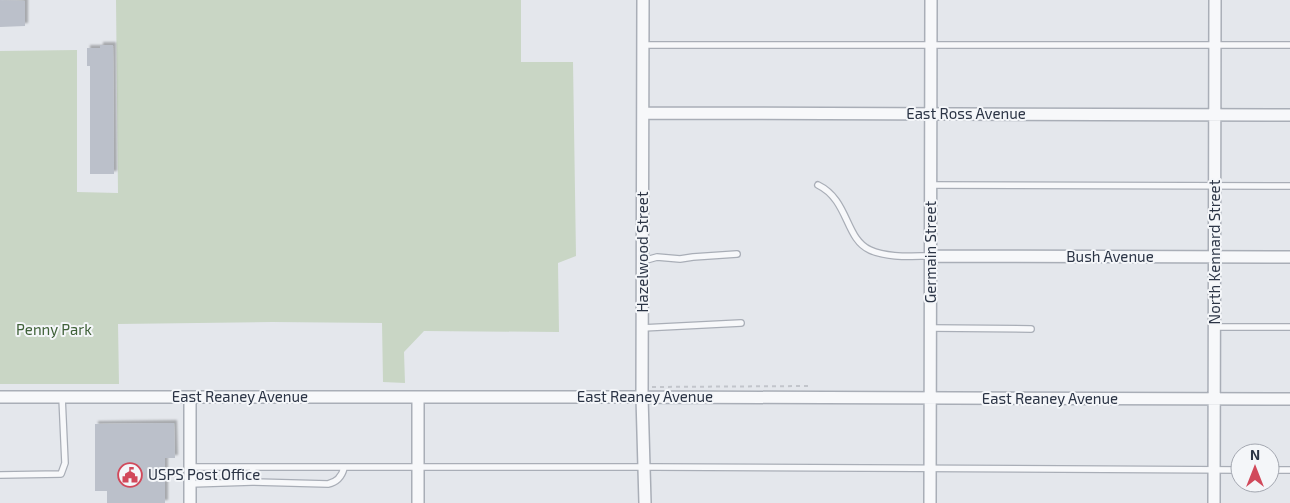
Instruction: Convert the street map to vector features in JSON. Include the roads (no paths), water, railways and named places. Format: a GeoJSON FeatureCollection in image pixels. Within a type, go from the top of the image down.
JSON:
{"type":"FeatureCollection","features":[{"type":"Feature","properties":{"kind":"street","name":"Hazelwood Street"},"geometry":{"type":"LineString","coordinates":[[643,0],[642,397],[645,503]]}},
{"type":"Feature","properties":{"kind":"street","name":"Germain Street"},"geometry":{"type":"LineString","coordinates":[[930,503],[931,0]]}},
{"type":"Feature","properties":{"kind":"street","name":"North Kennard Street"},"geometry":{"type":"LineString","coordinates":[[1214,503],[1215,0]]}},
{"type":"Feature","properties":{"kind":"street","name":"East Ross Avenue"},"geometry":{"type":"LineString","coordinates":[[643,114],[1290,115]]}},
{"type":"Feature","properties":{"kind":"street","name":"Bush Avenue"},"geometry":{"type":"LineString","coordinates":[[931,256],[1290,257]]}},
{"type":"Feature","properties":{"kind":"street"},"geometry":{"type":"LineString","coordinates":[[190,397],[190,503]]}},
{"type":"Feature","properties":{"kind":"street","name":"East Reaney Avenue"},"geometry":{"type":"LineString","coordinates":[[0,398],[1290,399]]}},
{"type":"Feature","properties":{"kind":"street"},"geometry":{"type":"LineString","coordinates":[[418,398],[418,503]]}},
{"type":"Feature","properties":{"kind":"lane"},"geometry":{"type":"LineString","coordinates":[[643,45],[1290,45]]}},
{"type":"Feature","properties":{"kind":"lane"},"geometry":{"type":"LineString","coordinates":[[818,185],[837,200],[856,237],[868,250],[888,255],[931,256]]}},
{"type":"Feature","properties":{"kind":"lane"},"geometry":{"type":"LineString","coordinates":[[931,185],[1290,186]]}},
{"type":"Feature","properties":{"kind":"lane"},"geometry":{"type":"LineString","coordinates":[[643,261],[657,257],[680,259],[737,254]]}},
{"type":"Feature","properties":{"kind":"lane"},"geometry":{"type":"LineString","coordinates":[[642,328],[741,323]]}},
{"type":"Feature","properties":{"kind":"lane"},"geometry":{"type":"LineString","coordinates":[[1214,327],[1290,327]]}},
{"type":"Feature","properties":{"kind":"lane"},"geometry":{"type":"LineString","coordinates":[[931,328],[1031,329]]}},
{"type":"Feature","properties":{"kind":"lane"},"geometry":{"type":"LineString","coordinates":[[0,474],[61,474],[65,463],[62,398]]}},
{"type":"Feature","properties":{"kind":"lane"},"geometry":{"type":"LineString","coordinates":[[190,467],[1230,470]]}},
{"type":"Feature","properties":{"kind":"lane"},"geometry":{"type":"LineString","coordinates":[[252,467],[252,482]]}},
{"type":"Feature","properties":{"kind":"lane"},"geometry":{"type":"LineString","coordinates":[[190,484],[252,482],[328,484],[334,483],[344,468]]}},
{"type":"Feature","properties":{"kind":"place","name":"USPS Post Office"},"geometry":{"type":"Point","coordinates":[130,475]}},
{"type":"Feature","properties":{"kind":"park label","name":"Penny Park"},"geometry":{"type":"Point","coordinates":[54,330]}}]}
